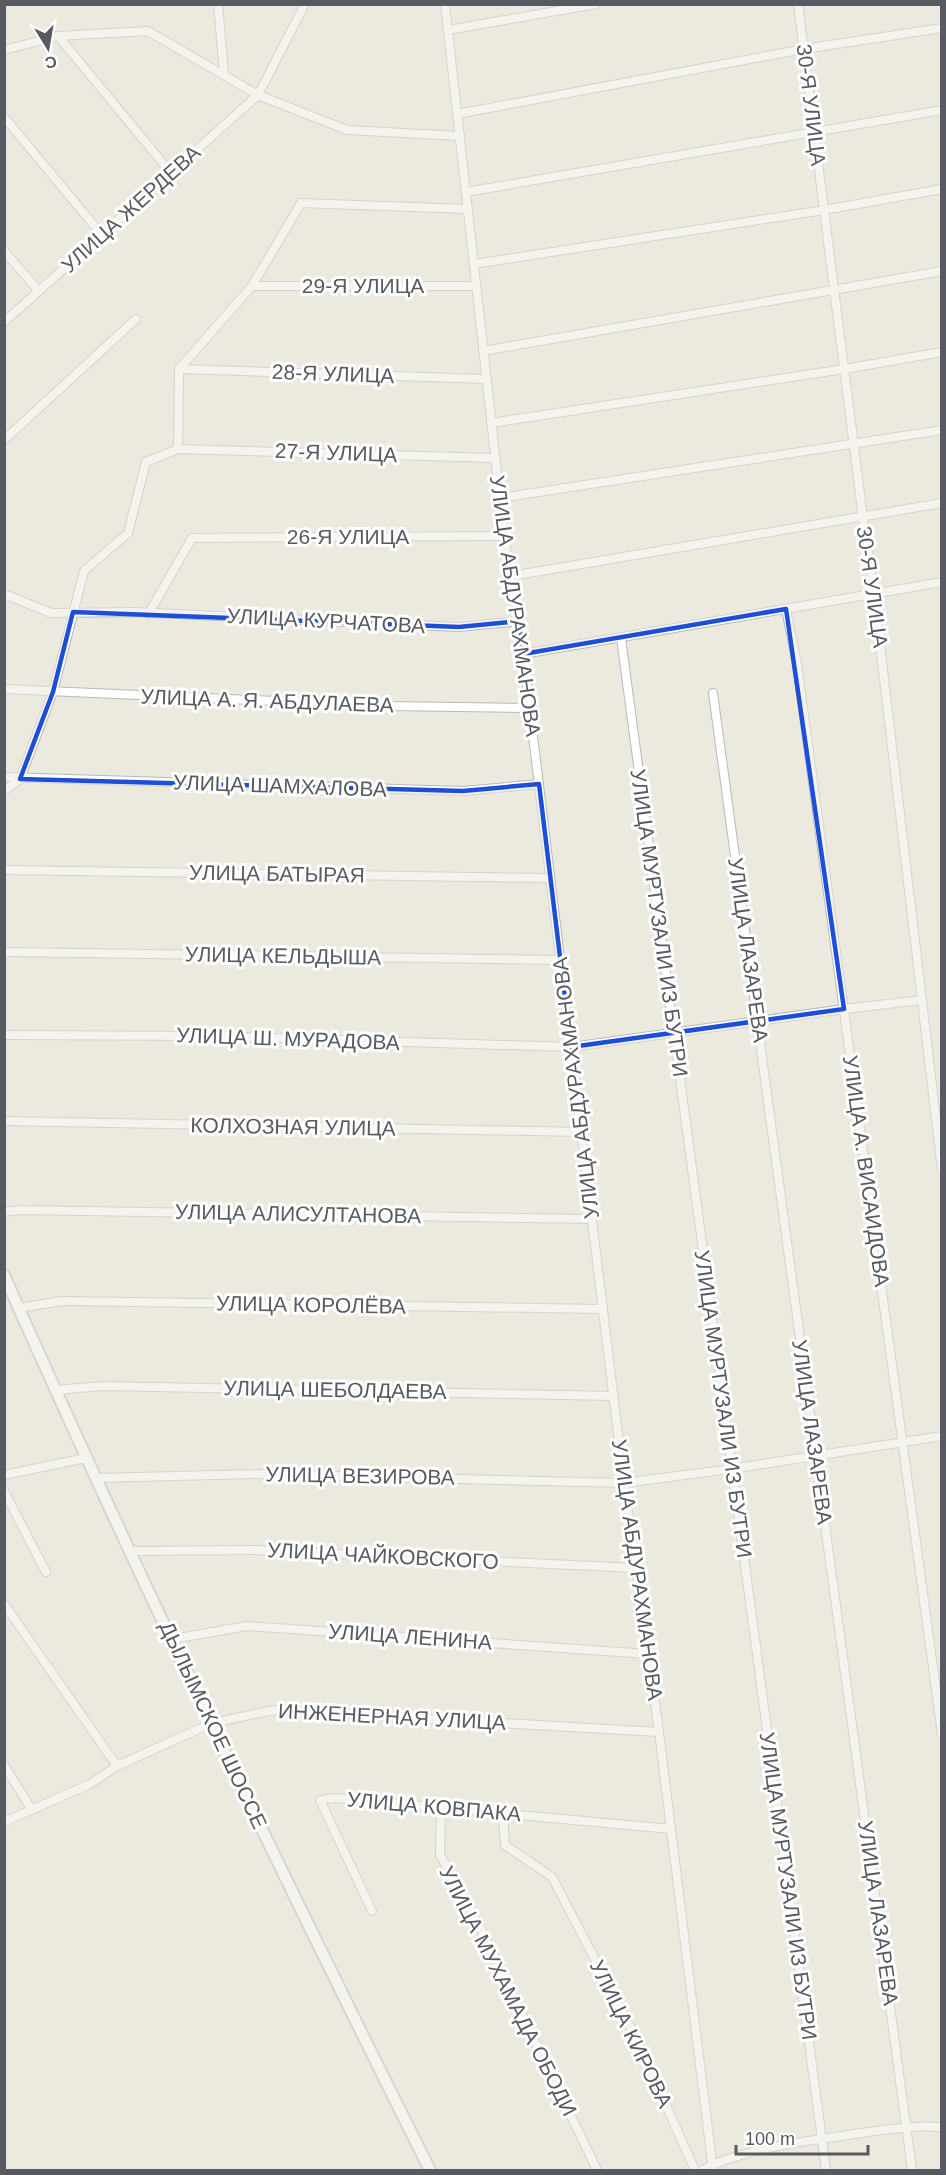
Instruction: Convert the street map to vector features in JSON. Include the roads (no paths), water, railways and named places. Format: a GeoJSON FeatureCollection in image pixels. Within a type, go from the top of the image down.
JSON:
{"type":"FeatureCollection","features":[{"type":"Feature","properties":{"kind":"main road","name":"ДЫЛЫМСКОЕ ШОССЕ"},"geometry":{"type":"LineString","coordinates":[[4,1275],[95,1478],[340,1990],[430,2170]]}},
{"type":"Feature","properties":{"kind":"street"},"geometry":{"type":"LineString","coordinates":[[218,4],[224,75]]}},
{"type":"Feature","properties":{"kind":"street"},"geometry":{"type":"LineString","coordinates":[[258,95],[305,4]]}},
{"type":"Feature","properties":{"kind":"street","name":"УЛИЦА АБДУРАХМАНОВА"},"geometry":{"type":"LineString","coordinates":[[445,4],[504,536],[519,621],[624,1483],[659,1731],[713,2168]]}},
{"type":"Feature","properties":{"kind":"street"},"geometry":{"type":"LineString","coordinates":[[448,30],[596,4]]}},
{"type":"Feature","properties":{"kind":"street","name":"30-Я УЛИЦА"},"geometry":{"type":"LineString","coordinates":[[798,4],[862,516],[874,594],[942,1170]]}},
{"type":"Feature","properties":{"kind":"street"},"geometry":{"type":"LineString","coordinates":[[457,114],[804,50],[942,28]]}},
{"type":"Feature","properties":{"kind":"street"},"geometry":{"type":"LineString","coordinates":[[4,50],[58,36],[148,31],[258,95],[347,130],[460,136]]}},
{"type":"Feature","properties":{"kind":"street"},"geometry":{"type":"LineString","coordinates":[[58,36],[171,173]]}},
{"type":"Feature","properties":{"kind":"street","name":"УЛИЦА ЖЕРДЕВА"},"geometry":{"type":"LineString","coordinates":[[4,322],[258,95]]}},
{"type":"Feature","properties":{"kind":"street"},"geometry":{"type":"LineString","coordinates":[[466,192],[942,110]]}},
{"type":"Feature","properties":{"kind":"street"},"geometry":{"type":"LineString","coordinates":[[4,117],[102,235]]}},
{"type":"Feature","properties":{"kind":"street"},"geometry":{"type":"LineString","coordinates":[[474,264],[824,210],[942,189]]}},
{"type":"Feature","properties":{"kind":"street"},"geometry":{"type":"LineString","coordinates":[[4,791],[20,779],[53,692],[84,571],[128,533],[146,462],[178,448],[178,369],[252,286],[301,203],[468,209]]}},
{"type":"Feature","properties":{"kind":"street"},"geometry":{"type":"LineString","coordinates":[[4,251],[39,291]]}},
{"type":"Feature","properties":{"kind":"street"},"geometry":{"type":"LineString","coordinates":[[483,351],[942,271]]}},
{"type":"Feature","properties":{"kind":"street","name":"29-Я УЛИЦА"},"geometry":{"type":"LineString","coordinates":[[252,286],[475,286]]}},
{"type":"Feature","properties":{"kind":"street"},"geometry":{"type":"LineString","coordinates":[[4,440],[136,319]]}},
{"type":"Feature","properties":{"kind":"street"},"geometry":{"type":"LineString","coordinates":[[491,423],[942,352]]}},
{"type":"Feature","properties":{"kind":"street","name":"28-Я УЛИЦА"},"geometry":{"type":"LineString","coordinates":[[178,369],[487,379]]}},
{"type":"Feature","properties":{"kind":"street"},"geometry":{"type":"LineString","coordinates":[[500,498],[942,430]]}},
{"type":"Feature","properties":{"kind":"street","name":"27-Я УЛИЦА"},"geometry":{"type":"LineString","coordinates":[[178,448],[495,458]]}},
{"type":"Feature","properties":{"kind":"street"},"geometry":{"type":"LineString","coordinates":[[511,576],[942,503]]}},
{"type":"Feature","properties":{"kind":"street","name":"26-Я УЛИЦА"},"geometry":{"type":"LineString","coordinates":[[149,613],[192,538],[504,536]]}},
{"type":"Feature","properties":{"kind":"street"},"geometry":{"type":"LineString","coordinates":[[523,654],[942,582]]}},
{"type":"Feature","properties":{"kind":"street","name":"УЛИЦА КУРЧАТОВА"},"geometry":{"type":"LineString","coordinates":[[4,594],[51,613],[134,612],[459,627],[519,621]]}},
{"type":"Feature","properties":{"kind":"street","name":"УЛИЦА А. ВИСАИДОВА"},"geometry":{"type":"LineString","coordinates":[[786,609],[798,675],[942,1734]]}},
{"type":"Feature","properties":{"kind":"street","name":"УЛИЦА МУРТУЗАЛИ ИЗ БУТРИ"},"geometry":{"type":"LineString","coordinates":[[621,638],[826,2170]]}},
{"type":"Feature","properties":{"kind":"street","name":"УЛИЦА А. Я. АБДУЛАЕВА"},"geometry":{"type":"LineString","coordinates":[[4,689],[388,706],[530,708]]}},
{"type":"Feature","properties":{"kind":"street","name":"УЛИЦА ЛАЗАРЕВА"},"geometry":{"type":"LineString","coordinates":[[713,693],[912,2170]]}},
{"type":"Feature","properties":{"kind":"street","name":"УЛИЦА ШАМХАЛОВА"},"geometry":{"type":"LineString","coordinates":[[4,777],[463,791],[539,784]]}},
{"type":"Feature","properties":{"kind":"street","name":"УЛИЦА БАТЫРАЯ"},"geometry":{"type":"LineString","coordinates":[[4,870],[550,878]]}},
{"type":"Feature","properties":{"kind":"street","name":"УЛИЦА КЕЛЬДЫША"},"geometry":{"type":"LineString","coordinates":[[4,952],[561,960]]}},
{"type":"Feature","properties":{"kind":"street","name":"УЛИЦА Ш. МУРАДОВА"},"geometry":{"type":"LineString","coordinates":[[4,1035],[209,1036],[571,1047],[922,1000]]}},
{"type":"Feature","properties":{"kind":"street","name":"КОЛХОЗНАЯ УЛИЦА"},"geometry":{"type":"LineString","coordinates":[[4,1121],[582,1132]]}},
{"type":"Feature","properties":{"kind":"street","name":"УЛИЦА АЛИСУЛТАНОВА"},"geometry":{"type":"LineString","coordinates":[[4,1212],[20,1210],[592,1219]]}},
{"type":"Feature","properties":{"kind":"street","name":"УЛИЦА КОРОЛЁВА"},"geometry":{"type":"LineString","coordinates":[[19,1308],[62,1301],[603,1309]]}},
{"type":"Feature","properties":{"kind":"street","name":"УЛИЦА ШЕБОЛДАЕВА"},"geometry":{"type":"LineString","coordinates":[[56,1390],[102,1386],[614,1396]]}},
{"type":"Feature","properties":{"kind":"street","name":"УЛИЦА ВЕЗИРОВА"},"geometry":{"type":"LineString","coordinates":[[95,1478],[260,1474],[624,1483],[732,1469],[942,1436]]}},
{"type":"Feature","properties":{"kind":"street"},"geometry":{"type":"LineString","coordinates":[[4,1475],[86,1458]]}},
{"type":"Feature","properties":{"kind":"street"},"geometry":{"type":"LineString","coordinates":[[4,1491],[46,1572]]}},
{"type":"Feature","properties":{"kind":"street","name":"УЛИЦА ЧАЙКОВСКОГО"},"geometry":{"type":"LineString","coordinates":[[130,1551],[254,1550],[636,1568]]}},
{"type":"Feature","properties":{"kind":"street"},"geometry":{"type":"LineString","coordinates":[[4,1604],[117,1766]]}},
{"type":"Feature","properties":{"kind":"street","name":"УЛИЦА ЛЕНИНА"},"geometry":{"type":"LineString","coordinates":[[173,1639],[247,1626],[648,1654]]}},
{"type":"Feature","properties":{"kind":"street","name":"ИНЖЕНЕРНАЯ УЛИЦА"},"geometry":{"type":"LineString","coordinates":[[4,1822],[90,1784],[117,1766],[212,1723],[274,1710],[659,1731]]}},
{"type":"Feature","properties":{"kind":"street"},"geometry":{"type":"LineString","coordinates":[[4,1765],[32,1810]]}},
{"type":"Feature","properties":{"kind":"street","name":"УЛИЦА КОВПАКА"},"geometry":{"type":"LineString","coordinates":[[372,1911],[320,1800],[335,1798],[671,1829]]}},
{"type":"Feature","properties":{"kind":"street","name":"УЛИЦА МУХАМАДА ОБОДИ"},"geometry":{"type":"LineString","coordinates":[[441,1807],[440,1855],[478,1923],[597,2170]]}},
{"type":"Feature","properties":{"kind":"street","name":"УЛИЦА КИРОВА"},"geometry":{"type":"LineString","coordinates":[[503,1813],[505,1845],[552,1877],[635,2036],[695,2170]]}},
{"type":"Feature","properties":{"kind":"street"},"geometry":{"type":"LineString","coordinates":[[702,2170],[713,2168],[739,2155],[822,2139],[908,2127],[942,2127]]}}]}
